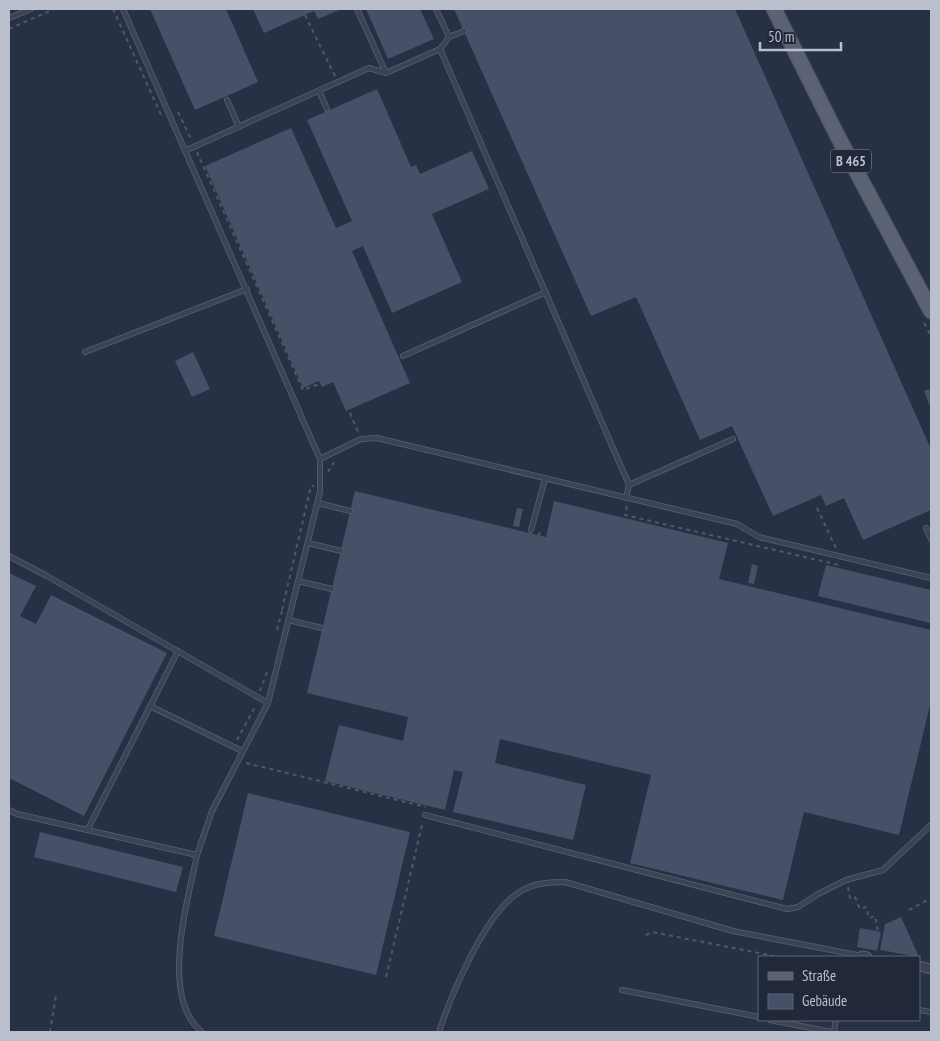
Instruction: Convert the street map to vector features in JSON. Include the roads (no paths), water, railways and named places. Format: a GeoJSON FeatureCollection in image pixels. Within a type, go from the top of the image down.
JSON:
{"type":"FeatureCollection","features":[{"type":"Feature","properties":{"kind":"main road","name":"B 465"},"geometry":{"type":"LineString","coordinates":[[774,9],[836,133],[931,311]]}},
{"type":"Feature","properties":{"kind":"lane"},"geometry":{"type":"LineString","coordinates":[[9,18],[31,9]]}},
{"type":"Feature","properties":{"kind":"lane"},"geometry":{"type":"LineString","coordinates":[[123,9],[187,150],[320,459],[318,503],[268,703],[212,811],[197,855],[183,922],[180,977],[184,1007],[188,1017],[202,1032]]}},
{"type":"Feature","properties":{"kind":"lane"},"geometry":{"type":"LineString","coordinates":[[357,9],[386,73]]}},
{"type":"Feature","properties":{"kind":"lane"},"geometry":{"type":"LineString","coordinates":[[436,9],[449,37]]}},
{"type":"Feature","properties":{"kind":"lane"},"geometry":{"type":"LineString","coordinates":[[187,150],[369,68],[386,73],[440,49],[449,37],[464,31]]}},
{"type":"Feature","properties":{"kind":"lane"},"geometry":{"type":"LineString","coordinates":[[440,49],[629,485],[628,499]]}},
{"type":"Feature","properties":{"kind":"lane"},"geometry":{"type":"LineString","coordinates":[[319,91],[327,109]]}},
{"type":"Feature","properties":{"kind":"lane"},"geometry":{"type":"LineString","coordinates":[[227,100],[239,127]]}},
{"type":"Feature","properties":{"kind":"lane"},"geometry":{"type":"LineString","coordinates":[[86,352],[247,289]]}},
{"type":"Feature","properties":{"kind":"lane"},"geometry":{"type":"LineString","coordinates":[[403,356],[546,292]]}},
{"type":"Feature","properties":{"kind":"lane"},"geometry":{"type":"LineString","coordinates":[[320,459],[361,439],[377,438],[737,524],[759,537],[931,578]]}},
{"type":"Feature","properties":{"kind":"lane"},"geometry":{"type":"LineString","coordinates":[[629,485],[734,439]]}},
{"type":"Feature","properties":{"kind":"lane"},"geometry":{"type":"LineString","coordinates":[[531,530],[545,479]]}},
{"type":"Feature","properties":{"kind":"lane"},"geometry":{"type":"LineString","coordinates":[[318,503],[350,511]]}},
{"type":"Feature","properties":{"kind":"lane"},"geometry":{"type":"LineString","coordinates":[[926,528],[931,539]]}},
{"type":"Feature","properties":{"kind":"lane"},"geometry":{"type":"LineString","coordinates":[[308,543],[341,551]]}},
{"type":"Feature","properties":{"kind":"lane"},"geometry":{"type":"LineString","coordinates":[[9,556],[268,703]]}},
{"type":"Feature","properties":{"kind":"lane"},"geometry":{"type":"LineString","coordinates":[[298,582],[332,589]]}},
{"type":"Feature","properties":{"kind":"lane"},"geometry":{"type":"LineString","coordinates":[[288,620],[322,628]]}},
{"type":"Feature","properties":{"kind":"lane"},"geometry":{"type":"LineString","coordinates":[[88,829],[178,651]]}},
{"type":"Feature","properties":{"kind":"lane"},"geometry":{"type":"LineString","coordinates":[[150,706],[242,751]]}},
{"type":"Feature","properties":{"kind":"lane"},"geometry":{"type":"LineString","coordinates":[[9,810],[17,814],[197,855]]}},
{"type":"Feature","properties":{"kind":"lane"},"geometry":{"type":"LineString","coordinates":[[425,815],[787,909],[798,908],[818,894],[846,880],[884,870],[931,825]]}},
{"type":"Feature","properties":{"kind":"lane"},"geometry":{"type":"LineString","coordinates":[[439,1032],[470,959],[504,906],[517,894],[530,887],[548,882],[566,882],[732,931],[849,955]]}},
{"type":"Feature","properties":{"kind":"lane"},"geometry":{"type":"LineString","coordinates":[[622,990],[758,1018]]}},
{"type":"Feature","properties":{"kind":"lane"},"geometry":{"type":"LineString","coordinates":[[775,1021],[833,1032]]}}]}
